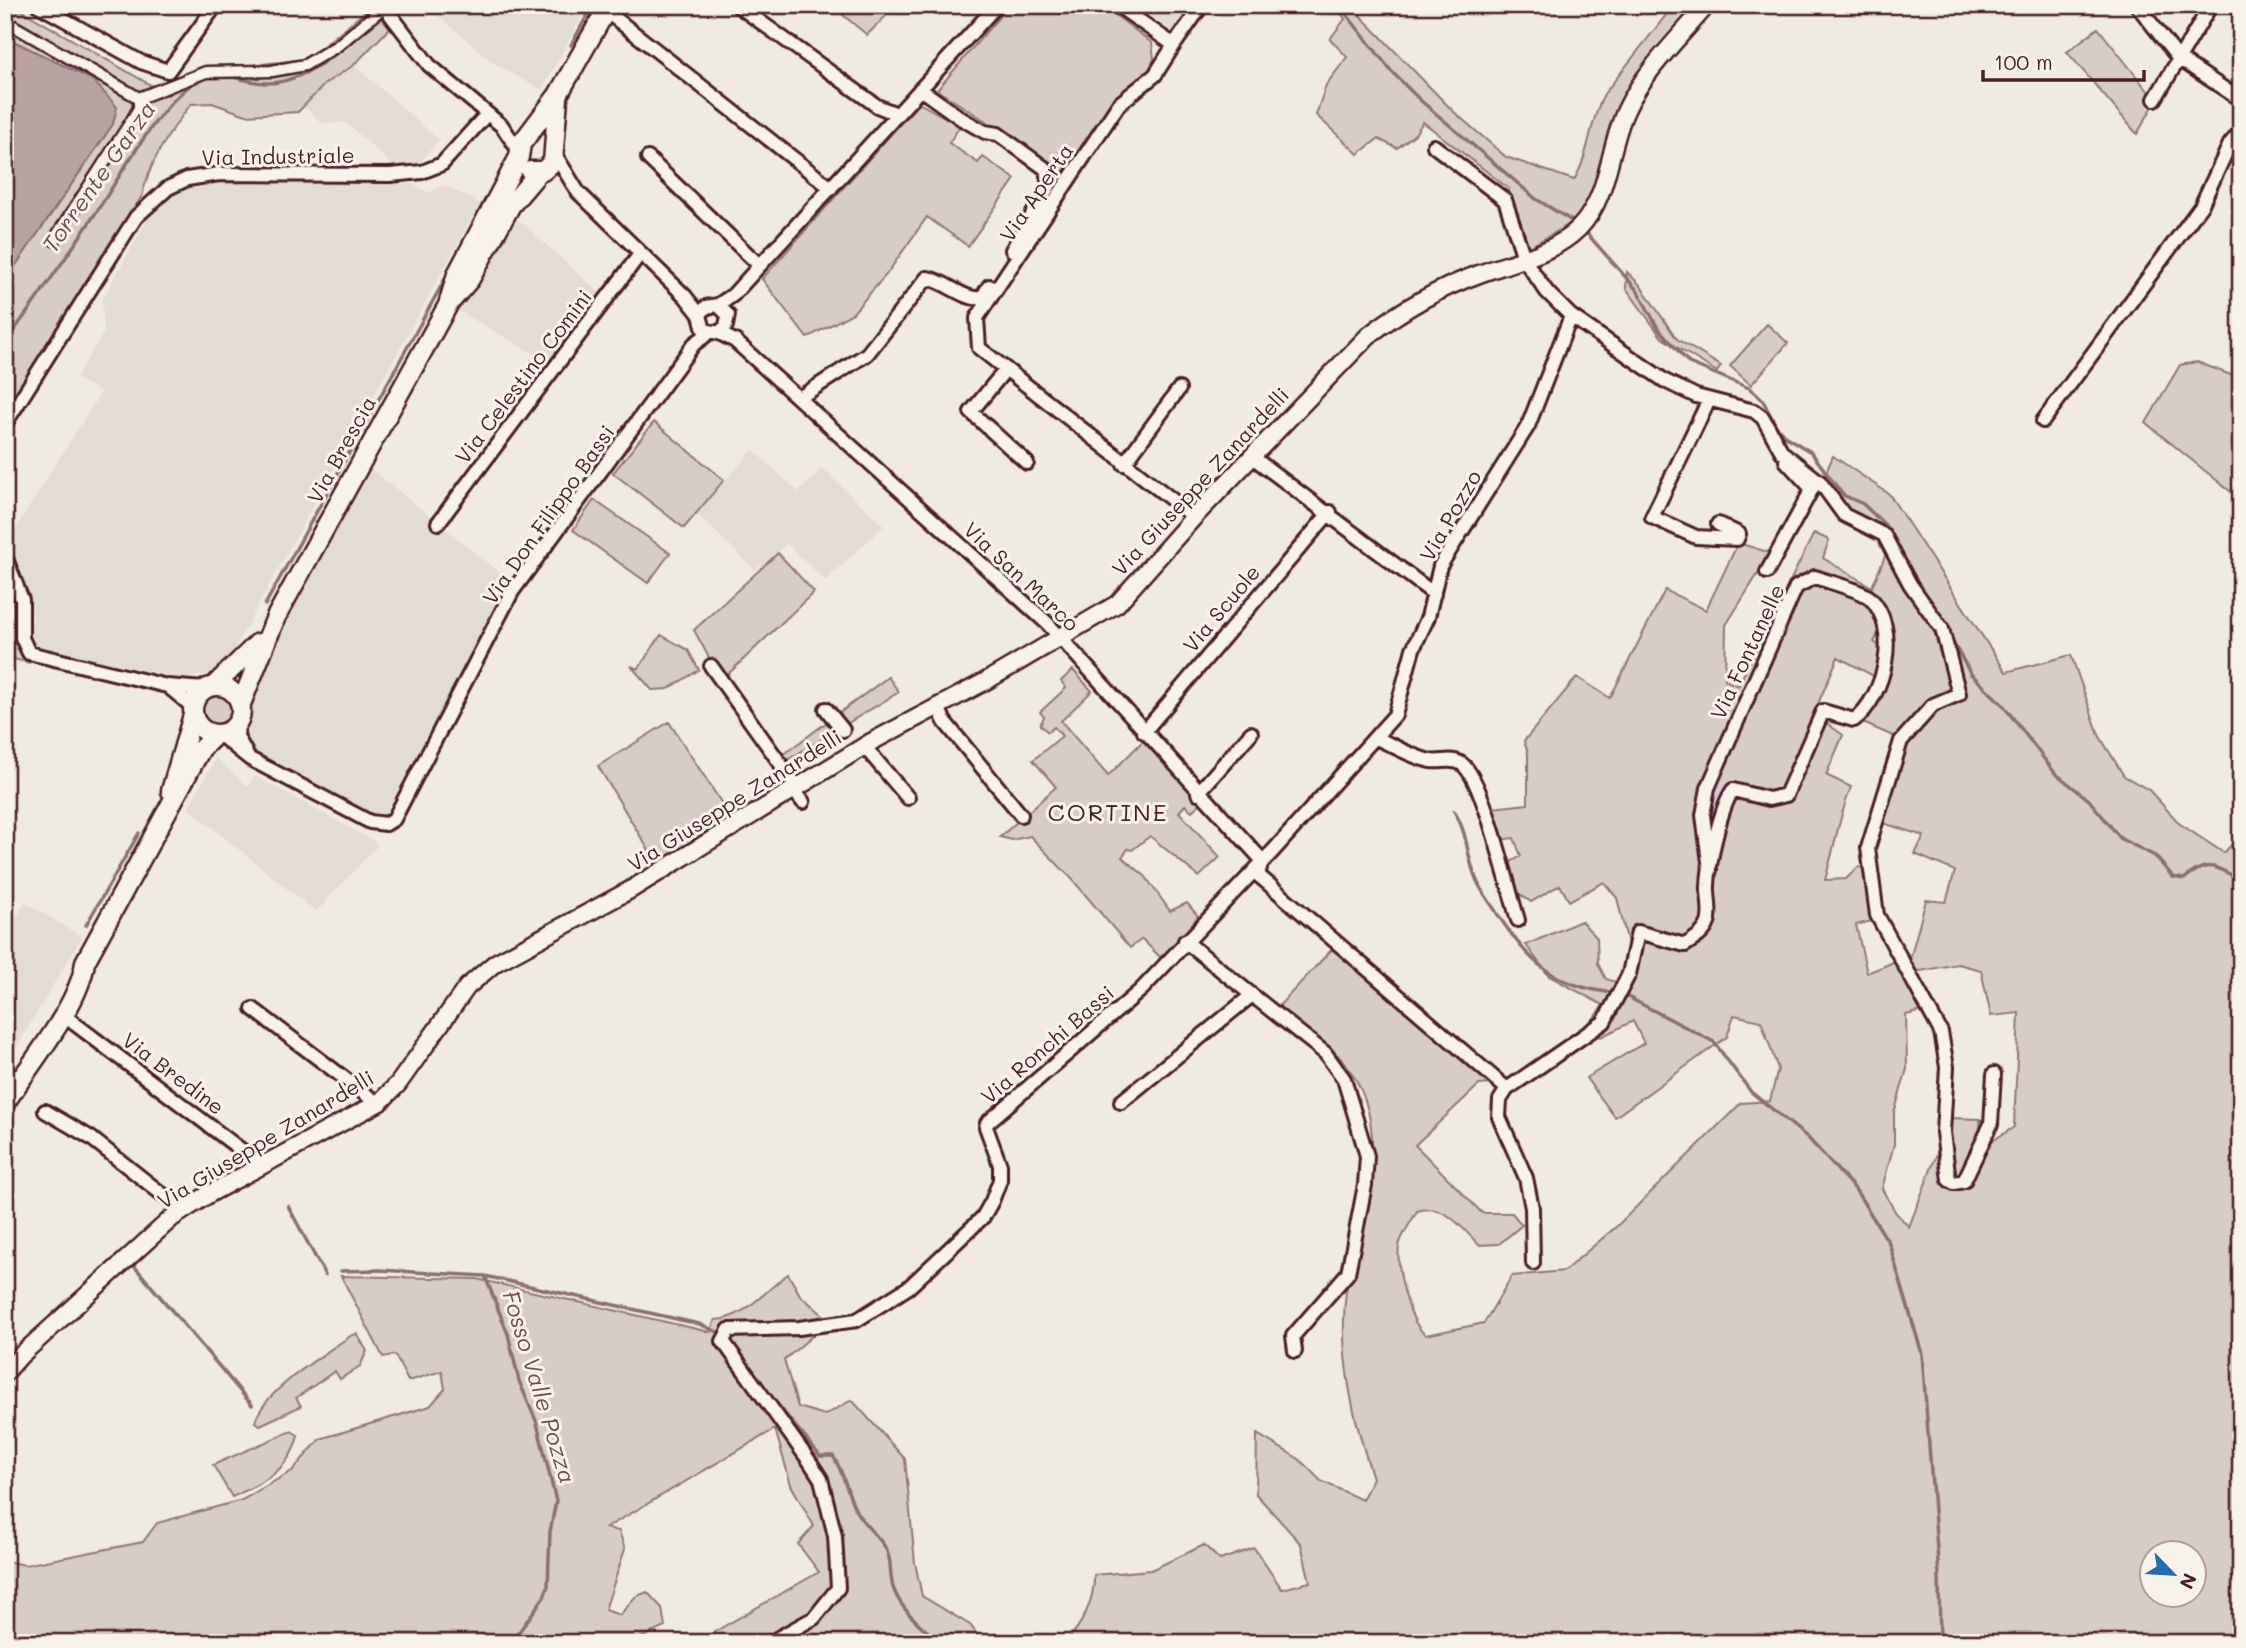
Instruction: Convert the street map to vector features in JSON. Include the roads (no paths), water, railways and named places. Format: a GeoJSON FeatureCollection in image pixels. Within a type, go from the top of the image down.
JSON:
{"type":"FeatureCollection","features":[{"type":"Feature","properties":{"kind":"main road","name":"Via Brescia"},"geometry":{"type":"LineString","coordinates":[[163,821],[193,711],[209,688],[252,651],[276,617],[447,305],[457,274],[520,145],[558,95],[607,8]]}},
{"type":"Feature","properties":{"kind":"main road","name":"Via Brescia"},"geometry":{"type":"LineString","coordinates":[[447,305],[470,279],[511,205],[540,172],[550,166],[554,151],[558,95]]}},
{"type":"Feature","properties":{"kind":"main road"},"geometry":{"type":"LineString","coordinates":[[540,172],[526,169],[520,145],[545,138],[554,151]]}},
{"type":"Feature","properties":{"kind":"main road","name":"Via Brescia"},"geometry":{"type":"LineString","coordinates":[[9,1088],[33,1066],[79,983],[85,962],[201,749],[217,734],[230,730],[238,722],[241,704],[276,617]]}},
{"type":"Feature","properties":{"kind":"main road"},"geometry":{"type":"LineString","coordinates":[[209,688],[231,690],[241,704]]}},
{"type":"Feature","properties":{"kind":"main road"},"geometry":{"type":"LineString","coordinates":[[193,711],[199,726],[217,734]]}},
{"type":"Feature","properties":{"kind":"main road","name":"Via Brescia"},"geometry":{"type":"LineString","coordinates":[[9,1088],[70,976],[85,962]]}},
{"type":"Feature","properties":{"kind":"street"},"geometry":{"type":"LineString","coordinates":[[38,5],[141,62],[168,71],[216,5]]}},
{"type":"Feature","properties":{"kind":"street"},"geometry":{"type":"LineString","coordinates":[[139,98],[206,72],[272,71],[306,65],[337,46],[379,11],[376,5]]}},
{"type":"Feature","properties":{"kind":"street"},"geometry":{"type":"LineString","coordinates":[[383,5],[429,65],[520,145]]}},
{"type":"Feature","properties":{"kind":"street"},"geometry":{"type":"LineString","coordinates":[[737,5],[877,106],[897,114]]}},
{"type":"Feature","properties":{"kind":"street"},"geometry":{"type":"LineString","coordinates":[[648,158],[759,265],[997,5]]}},
{"type":"Feature","properties":{"kind":"street"},"geometry":{"type":"LineString","coordinates":[[1116,5],[1174,45]]}},
{"type":"Feature","properties":{"kind":"street","name":"Via Aperta"},"geometry":{"type":"LineString","coordinates":[[1194,517],[979,348],[977,318],[1119,104],[1155,75],[1202,5]]}},
{"type":"Feature","properties":{"kind":"street","name":"Via Giuseppe Zanardelli"},"geometry":{"type":"LineString","coordinates":[[5,1373],[172,1218],[377,1103],[398,1084],[467,987],[495,963],[630,890],[798,793],[864,746],[1117,604],[1194,517],[1344,358],[1390,318],[1480,273],[1525,261],[1574,232],[1586,220],[1604,186],[1626,110],[1649,74],[1707,5]]}},
{"type":"Feature","properties":{"kind":"street"},"geometry":{"type":"LineString","coordinates":[[2137,5],[2178,58],[2241,100]]}},
{"type":"Feature","properties":{"kind":"street"},"geometry":{"type":"LineString","coordinates":[[2155,99],[2211,5]]}},
{"type":"Feature","properties":{"kind":"street"},"geometry":{"type":"LineString","coordinates":[[2233,5],[2241,10]]}},
{"type":"Feature","properties":{"kind":"street","name":"Via Brescia"},"geometry":{"type":"LineString","coordinates":[[607,8],[831,188]]}},
{"type":"Feature","properties":{"kind":"street"},"geometry":{"type":"LineString","coordinates":[[5,21],[139,98]]}},
{"type":"Feature","properties":{"kind":"street","name":"Via Aperta"},"geometry":{"type":"LineString","coordinates":[[799,398],[867,354],[927,278],[939,280],[972,299],[982,298],[1037,209],[1049,180],[1046,169],[998,134],[985,132],[962,119],[920,89]]}},
{"type":"Feature","properties":{"kind":"street"},"geometry":{"type":"LineString","coordinates":[[54,240],[132,120],[139,108],[139,98]]}},
{"type":"Feature","properties":{"kind":"street"},"geometry":{"type":"LineString","coordinates":[[877,106],[880,118],[887,125]]}},
{"type":"Feature","properties":{"kind":"street","name":"Via Industriale"},"geometry":{"type":"LineString","coordinates":[[5,424],[136,217],[168,188],[187,179],[219,174],[390,175],[422,172],[442,163],[487,114]]}},
{"type":"Feature","properties":{"kind":"street"},"geometry":{"type":"LineString","coordinates":[[2043,421],[2201,206],[2230,144],[2241,131]]}},
{"type":"Feature","properties":{"kind":"street"},"geometry":{"type":"LineString","coordinates":[[1434,146],[1505,200],[1525,261],[1547,292],[1571,316],[1665,381],[1709,400],[1754,411],[1763,418],[1784,460],[1812,489],[1767,572]]}},
{"type":"Feature","properties":{"kind":"street","name":"Via San Marco"},"geometry":{"type":"LineString","coordinates":[[554,151],[578,192],[640,254],[1061,637],[1262,860]]}},
{"type":"Feature","properties":{"kind":"street"},"geometry":{"type":"LineString","coordinates":[[540,172],[565,173]]}},
{"type":"Feature","properties":{"kind":"street","name":"Via Celestino Comini"},"geometry":{"type":"LineString","coordinates":[[435,527],[640,254]]}},
{"type":"Feature","properties":{"kind":"street","name":"Via Don Filippo Bassi"},"geometry":{"type":"LineString","coordinates":[[250,760],[370,822],[386,824],[394,819],[512,592],[694,344],[759,265]]}},
{"type":"Feature","properties":{"kind":"street","name":"Via Pozzo"},"geometry":{"type":"LineString","coordinates":[[1262,860],[1395,715],[1413,649],[1428,617],[1440,566],[1528,426],[1571,316]]}},
{"type":"Feature","properties":{"kind":"street"},"geometry":{"type":"LineString","coordinates":[[1006,369],[971,412],[1027,463]]}},
{"type":"Feature","properties":{"kind":"street"},"geometry":{"type":"LineString","coordinates":[[1124,464],[1179,389]]}},
{"type":"Feature","properties":{"kind":"street"},"geometry":{"type":"LineString","coordinates":[[1709,400],[1652,517],[1696,537],[1737,538],[1739,534],[1718,524]]}},
{"type":"Feature","properties":{"kind":"street"},"geometry":{"type":"LineString","coordinates":[[1782,452],[1820,482],[1844,514],[1884,535],[1910,584],[1942,629],[1960,690],[1958,696],[1933,705],[1901,741],[1868,848],[1877,915],[1941,1032],[1947,1067],[1943,1132],[1949,1180],[1954,1183],[1964,1181],[1991,1124],[1994,1074]]}},
{"type":"Feature","properties":{"kind":"street"},"geometry":{"type":"LineString","coordinates":[[1251,456],[1330,512],[1434,594]]}},
{"type":"Feature","properties":{"kind":"street","name":"Via Scuole"},"geometry":{"type":"LineString","coordinates":[[1144,732],[1330,512]]}},
{"type":"Feature","properties":{"kind":"street"},"geometry":{"type":"LineString","coordinates":[[5,556],[22,600],[22,638],[29,653],[167,686],[209,688]]}},
{"type":"Feature","properties":{"kind":"street","name":"Via Fontanelle"},"geometry":{"type":"LineString","coordinates":[[1507,1088],[1604,1022],[1629,974],[1638,932],[1685,945],[1702,934],[1709,922],[1710,870],[1703,815],[1708,788],[1796,587],[1815,577],[1870,597],[1886,623],[1884,669],[1866,712],[1854,720],[1823,711],[1786,795],[1769,799],[1733,790],[1725,801],[1710,870]]}},
{"type":"Feature","properties":{"kind":"street"},"geometry":{"type":"LineString","coordinates":[[711,666],[798,793]]}},
{"type":"Feature","properties":{"kind":"street"},"geometry":{"type":"LineString","coordinates":[[167,686],[193,711]]}},
{"type":"Feature","properties":{"kind":"street"},"geometry":{"type":"LineString","coordinates":[[937,705],[944,722],[1021,814]]}},
{"type":"Feature","properties":{"kind":"street"},"geometry":{"type":"LineString","coordinates":[[826,709],[843,730]]}},
{"type":"Feature","properties":{"kind":"street"},"geometry":{"type":"LineString","coordinates":[[238,722],[237,737],[250,760]]}},
{"type":"Feature","properties":{"kind":"street"},"geometry":{"type":"LineString","coordinates":[[1199,793],[1251,733]]}},
{"type":"Feature","properties":{"kind":"street"},"geometry":{"type":"LineString","coordinates":[[217,734],[250,760]]}},
{"type":"Feature","properties":{"kind":"street"},"geometry":{"type":"LineString","coordinates":[[1376,738],[1431,761],[1452,760],[1462,764],[1471,774],[1488,815],[1518,920]]}},
{"type":"Feature","properties":{"kind":"street","name":"Via Giuseppe Zanardelli"},"geometry":{"type":"LineString","coordinates":[[864,746],[908,798]]}},
{"type":"Feature","properties":{"kind":"street"},"geometry":{"type":"LineString","coordinates":[[1262,860],[1258,875],[1507,1088],[1500,1100],[1499,1117],[1526,1178],[1532,1208],[1533,1264]]}},
{"type":"Feature","properties":{"kind":"street","name":"Via Ronchi Bassi"},"geometry":{"type":"LineString","coordinates":[[769,1643],[814,1618],[838,1588],[838,1558],[821,1479],[723,1341],[729,1330],[799,1328],[857,1320],[909,1287],[983,1217],[992,1201],[1000,1180],[1000,1165],[986,1127],[987,1123],[1132,998],[1262,860]]}},
{"type":"Feature","properties":{"kind":"street"},"geometry":{"type":"LineString","coordinates":[[1185,941],[1325,1053],[1344,1079],[1367,1156],[1365,1185],[1348,1273],[1293,1336],[1295,1350]]}},
{"type":"Feature","properties":{"kind":"street"},"geometry":{"type":"LineString","coordinates":[[1121,1101],[1252,995]]}},
{"type":"Feature","properties":{"kind":"street"},"geometry":{"type":"LineString","coordinates":[[253,1009],[377,1103]]}},
{"type":"Feature","properties":{"kind":"street","name":"Via Bredine"},"geometry":{"type":"LineString","coordinates":[[62,1014],[261,1166]]}},
{"type":"Feature","properties":{"kind":"street"},"geometry":{"type":"LineString","coordinates":[[45,1111],[91,1138],[166,1198],[189,1207]]}},
{"type":"Feature","properties":{"kind":"street"},"geometry":{"type":"LineString","coordinates":[[166,1198],[172,1218]]}},
{"type":"Feature","properties":{"kind":"waterway"},"geometry":{"type":"LineString","coordinates":[[571,45],[593,5]]}},
{"type":"Feature","properties":{"kind":"waterway"},"geometry":{"type":"LineString","coordinates":[[1339,5],[1392,72],[1420,100],[1536,199],[1577,224]]}},
{"type":"Feature","properties":{"kind":"waterway","name":"Torrente Garza"},"geometry":{"type":"LineString","coordinates":[[5,343],[144,138],[186,89],[200,79],[216,75],[268,83],[299,76],[331,58],[386,14]]}},
{"type":"Feature","properties":{"kind":"waterway"},"geometry":{"type":"LineString","coordinates":[[1583,229],[1637,290],[1658,328],[1689,363],[1749,388],[1762,399],[1776,426],[1786,437],[1811,452],[1843,495],[1863,504],[1885,525],[1902,557]]}},
{"type":"Feature","properties":{"kind":"waterway"},"geometry":{"type":"LineString","coordinates":[[265,605],[450,270]]}},
{"type":"Feature","properties":{"kind":"waterway"},"geometry":{"type":"LineString","coordinates":[[1949,636],[1971,674],[2003,705],[2055,773],[2089,800],[2121,839],[2155,856],[2173,877],[2184,879],[2200,868],[2212,867],[2241,880]]}},
{"type":"Feature","properties":{"kind":"waterway"},"geometry":{"type":"LineString","coordinates":[[1454,811],[1478,883],[1521,947],[1559,978],[1593,990],[1614,993]]}},
{"type":"Feature","properties":{"kind":"waterway"},"geometry":{"type":"LineString","coordinates":[[86,925],[139,833]]}},
{"type":"Feature","properties":{"kind":"waterway"},"geometry":{"type":"LineString","coordinates":[[1622,994],[1714,1042],[1751,1092],[1807,1137],[1855,1189],[1889,1243],[1922,1354],[1939,1575],[1940,1643]]}},
{"type":"Feature","properties":{"kind":"waterway","name":"Fosso Valle Pozza"},"geometry":{"type":"LineString","coordinates":[[288,1206],[325,1275]]}},
{"type":"Feature","properties":{"kind":"waterway"},"geometry":{"type":"LineString","coordinates":[[135,1267],[252,1405]]}},
{"type":"Feature","properties":{"kind":"waterway","name":"Fosso Valle Pozza"},"geometry":{"type":"LineString","coordinates":[[341,1271],[379,1270],[485,1276],[508,1334],[519,1381],[537,1423],[556,1501],[550,1532],[548,1586],[544,1597],[511,1643]]}},
{"type":"Feature","properties":{"kind":"waterway"},"geometry":{"type":"LineString","coordinates":[[485,1276],[699,1324],[718,1332]]}},
{"type":"Feature","properties":{"kind":"waterway"},"geometry":{"type":"LineString","coordinates":[[764,1388],[820,1456],[833,1456],[856,1511],[886,1550],[892,1585],[898,1598],[914,1619],[940,1643]]}},
{"type":"Feature","properties":{"kind":"district","name":"CORTINE"},"geometry":{"type":"Point","coordinates":[1108,813]}}]}
